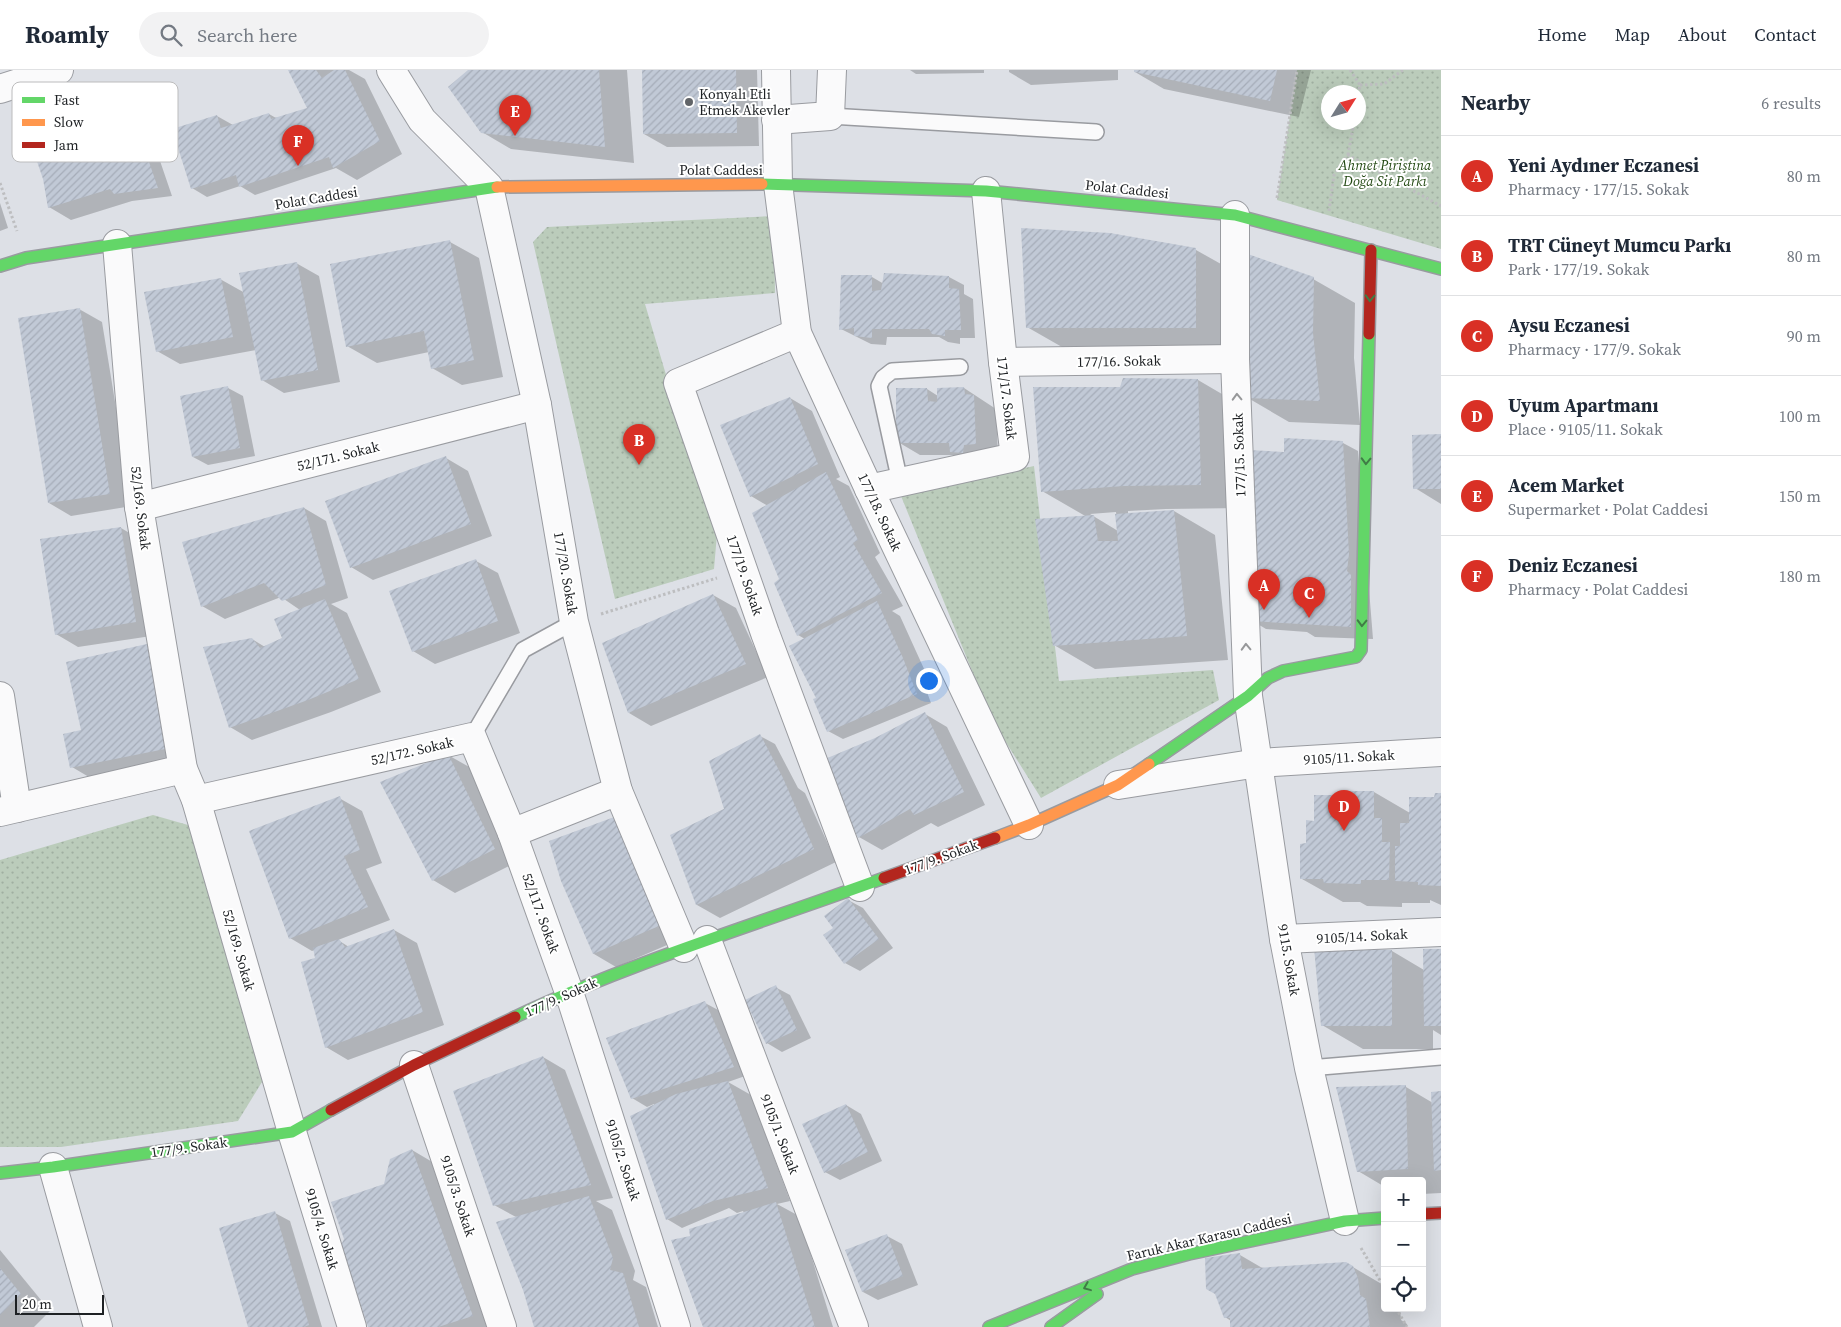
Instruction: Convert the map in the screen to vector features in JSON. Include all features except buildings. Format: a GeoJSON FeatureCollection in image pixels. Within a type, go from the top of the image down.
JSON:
{"type":"FeatureCollection","features":[{"type":"Feature","properties":{"kind":"main road","name":"Polat Caddesi"},"geometry":{"type":"LineString","coordinates":[[0,266],[26,258],[489,186],[778,184],[986,191],[1235,215],[1441,269]]}},
{"type":"Feature","properties":{"kind":"main road","name":"177/9. Sokak"},"geometry":{"type":"LineString","coordinates":[[0,1173],[292,1132],[414,1065],[569,992],[695,944],[860,887],[1029,825],[1118,785],[1248,696],[1268,678],[1279,672],[1358,656],[1361,650],[1371,250]]}},
{"type":"Feature","properties":{"kind":"main road"},"geometry":{"type":"LineString","coordinates":[[1426,1214],[1441,1213]]}},
{"type":"Feature","properties":{"kind":"main road","name":"Faruk Akar Karasu Caddesi"},"geometry":{"type":"LineString","coordinates":[[989,1327],[1132,1269],[1189,1254],[1345,1221],[1381,1218]]}},
{"type":"Feature","properties":{"kind":"main road"},"geometry":{"type":"LineString","coordinates":[[1052,1327],[1132,1269]]}},
{"type":"Feature","properties":{"kind":"street"},"geometry":{"type":"LineString","coordinates":[[22,82],[59,70]]}},
{"type":"Feature","properties":{"kind":"street"},"geometry":{"type":"LineString","coordinates":[[391,70],[422,120],[489,186]]}},
{"type":"Feature","properties":{"kind":"street","name":"177/18. Sokak"},"geometry":{"type":"LineString","coordinates":[[776,70],[778,184],[796,333],[1029,825]]}},
{"type":"Feature","properties":{"kind":"street"},"geometry":{"type":"LineString","coordinates":[[776,120],[830,116],[832,70]]}},
{"type":"Feature","properties":{"kind":"street"},"geometry":{"type":"LineString","coordinates":[[0,89],[12,85]]}},
{"type":"Feature","properties":{"kind":"street","name":"177/20. Sokak"},"geometry":{"type":"LineString","coordinates":[[489,186],[536,405],[574,622],[618,791],[695,944]]}},
{"type":"Feature","properties":{"kind":"street","name":"171/17. Sokak"},"geometry":{"type":"LineString","coordinates":[[869,489],[1015,458],[1003,362],[986,191]]}},
{"type":"Feature","properties":{"kind":"street","name":"177/15. Sokak"},"geometry":{"type":"LineString","coordinates":[[1235,215],[1235,358],[1248,696]]}},
{"type":"Feature","properties":{"kind":"street","name":"52/169. Sokak"},"geometry":{"type":"LineString","coordinates":[[117,244],[139,507],[183,769],[196,800],[292,1132]]}},
{"type":"Feature","properties":{"kind":"street","name":"177/19. Sokak"},"geometry":{"type":"LineString","coordinates":[[796,333],[678,383],[765,633],[860,887]]}},
{"type":"Feature","properties":{"kind":"street","name":"177/16. Sokak"},"geometry":{"type":"LineString","coordinates":[[1003,362],[1235,358]]}},
{"type":"Feature","properties":{"kind":"street","name":"52/171. Sokak"},"geometry":{"type":"LineString","coordinates":[[139,507],[536,405]]}},
{"type":"Feature","properties":{"kind":"street"},"geometry":{"type":"LineString","coordinates":[[0,696],[8,810],[183,769]]}},
{"type":"Feature","properties":{"kind":"street","name":"9115. Sokak"},"geometry":{"type":"LineString","coordinates":[[1248,696],[1284,939],[1309,1068],[1345,1221]]}},
{"type":"Feature","properties":{"kind":"street","name":"52/172. Sokak"},"geometry":{"type":"LineString","coordinates":[[196,800],[472,738]]}},
{"type":"Feature","properties":{"kind":"street","name":"52/117. Sokak"},"geometry":{"type":"LineString","coordinates":[[472,738],[512,833],[569,992]]}},
{"type":"Feature","properties":{"kind":"street","name":"9105/11. Sokak"},"geometry":{"type":"LineString","coordinates":[[1258,763],[1441,752]]}},
{"type":"Feature","properties":{"kind":"street","name":"177/9. Sokak"},"geometry":{"type":"LineString","coordinates":[[1118,785],[1258,763]]}},
{"type":"Feature","properties":{"kind":"street"},"geometry":{"type":"LineString","coordinates":[[512,833],[618,791]]}},
{"type":"Feature","properties":{"kind":"street","name":"9105/14. Sokak"},"geometry":{"type":"LineString","coordinates":[[1284,939],[1441,932]]}},
{"type":"Feature","properties":{"kind":"street","name":"9105/1. Sokak"},"geometry":{"type":"LineString","coordinates":[[695,944],[854,1327]]}},
{"type":"Feature","properties":{"kind":"street","name":"9105/2. Sokak"},"geometry":{"type":"LineString","coordinates":[[569,992],[676,1327]]}},
{"type":"Feature","properties":{"kind":"street","name":"9105/3. Sokak"},"geometry":{"type":"LineString","coordinates":[[414,1065],[502,1327]]}},
{"type":"Feature","properties":{"kind":"street","name":"9105/4. Sokak"},"geometry":{"type":"LineString","coordinates":[[292,1132],[352,1327]]}},
{"type":"Feature","properties":{"kind":"street"},"geometry":{"type":"LineString","coordinates":[[53,1167],[98,1327]]}},
{"type":"Feature","properties":{"kind":"lane"},"geometry":{"type":"LineString","coordinates":[[830,116],[1096,132]]}},
{"type":"Feature","properties":{"kind":"lane"},"geometry":{"type":"LineString","coordinates":[[900,482],[879,386],[883,378],[892,371],[960,367]]}},
{"type":"Feature","properties":{"kind":"lane","name":"52/172. Sokak"},"geometry":{"type":"LineString","coordinates":[[472,738],[523,650],[574,622]]}},
{"type":"Feature","properties":{"kind":"lane"},"geometry":{"type":"LineString","coordinates":[[1309,1068],[1441,1058]]}},
{"type":"Feature","properties":{"kind":"path"},"geometry":{"type":"LineString","coordinates":[[1277,200],[1297,70]]}},
{"type":"Feature","properties":{"kind":"path"},"geometry":{"type":"LineString","coordinates":[[1350,70],[1360,85],[1384,84],[1404,70]]}},
{"type":"Feature","properties":{"kind":"path"},"geometry":{"type":"LineString","coordinates":[[1325,238],[1334,175],[1348,155],[1353,130]]}},
{"type":"Feature","properties":{"kind":"path"},"geometry":{"type":"LineString","coordinates":[[1348,155],[1441,206]]}},
{"type":"Feature","properties":{"kind":"path"},"geometry":{"type":"LineString","coordinates":[[0,183],[26,258]]}},
{"type":"Feature","properties":{"kind":"path"},"geometry":{"type":"LineString","coordinates":[[574,622],[744,570]]}},
{"type":"Feature","properties":{"kind":"path"},"geometry":{"type":"LineString","coordinates":[[1345,1221],[1381,1282]]}},
{"type":"Feature","properties":{"kind":"path"},"geometry":{"type":"LineString","coordinates":[[1398,1312],[1407,1327]]}},
{"type":"Feature","properties":{"kind":"green space","name":"Ahmet Piriştina Doğa Sit Parkı"},"geometry":{"type":"Polygon","coordinates":[[[1297,70],[1441,70],[1441,249],[1277,200],[1297,70]]]}},
{"type":"Feature","properties":{"kind":"green space"},"geometry":{"type":"Polygon","coordinates":[[[774,216],[775,293],[645,304],[717,534],[714,569],[615,599],[533,242],[547,227],[774,216]]]}},
{"type":"Feature","properties":{"kind":"green space"},"geometry":{"type":"Polygon","coordinates":[[[1034,466],[1059,681],[1213,670],[1219,700],[1041,798],[992,720],[901,496],[1034,466]]]}},
{"type":"Feature","properties":{"kind":"green space"},"geometry":{"type":"Polygon","coordinates":[[[153,815],[188,825],[265,1077],[238,1121],[61,1147],[0,1147],[0,860],[153,815]]]}},
{"type":"Feature","properties":{"kind":"traffic: fast"},"geometry":{"type":"LineString","coordinates":[[762,184],[986,191],[1235,215],[1441,269]]}},
{"type":"Feature","properties":{"kind":"traffic: fast"},"geometry":{"type":"LineString","coordinates":[[0,266],[26,258],[497,187]]}},
{"type":"Feature","properties":{"kind":"traffic: fast"},"geometry":{"type":"LineString","coordinates":[[1149,764],[1248,696],[1268,678],[1283,671],[1356,657],[1361,650],[1369,334]]}},
{"type":"Feature","properties":{"kind":"traffic: fast"},"geometry":{"type":"LineString","coordinates":[[515,1017],[652,960],[884,878]]}},
{"type":"Feature","properties":{"kind":"traffic: fast"},"geometry":{"type":"LineString","coordinates":[[0,1173],[292,1132],[331,1110]]}},
{"type":"Feature","properties":{"kind":"traffic: fast"},"geometry":{"type":"LineString","coordinates":[[989,1327],[1132,1269],[1189,1254],[1345,1221],[1381,1218]]}},
{"type":"Feature","properties":{"kind":"traffic: fast"},"geometry":{"type":"LineString","coordinates":[[1051,1327],[1097,1294]]}},
{"type":"Feature","properties":{"kind":"traffic: slow"},"geometry":{"type":"LineString","coordinates":[[497,187],[762,184]]}},
{"type":"Feature","properties":{"kind":"traffic: slow"},"geometry":{"type":"LineString","coordinates":[[995,838],[1029,825],[1118,785],[1149,764]]}},
{"type":"Feature","properties":{"kind":"traffic: jam"},"geometry":{"type":"LineString","coordinates":[[1369,334],[1371,250]]}},
{"type":"Feature","properties":{"kind":"traffic: jam"},"geometry":{"type":"LineString","coordinates":[[884,878],[995,838]]}},
{"type":"Feature","properties":{"kind":"traffic: jam"},"geometry":{"type":"LineString","coordinates":[[331,1110],[414,1065],[515,1017]]}},
{"type":"Feature","properties":{"kind":"traffic: jam"},"geometry":{"type":"LineString","coordinates":[[1426,1214],[1441,1213]]}},
{"type":"Feature","properties":{"kind":"place","name":"Konyalı Etli Etmek Akevler"},"geometry":{"type":"Point","coordinates":[689,102]}},
{"type":"Feature","properties":{"kind":"place","name":"Acem Market"},"geometry":{"type":"Point","coordinates":[515,136]}},
{"type":"Feature","properties":{"kind":"place","name":"Deniz Eczanesi"},"geometry":{"type":"Point","coordinates":[298,166]}},
{"type":"Feature","properties":{"kind":"place","name":"TRT Cüneyt Mumcu Parkı"},"geometry":{"type":"Point","coordinates":[639,465]}},
{"type":"Feature","properties":{"kind":"place","name":"Yeni Aydıner Eczanesi"},"geometry":{"type":"Point","coordinates":[1264,610]}},
{"type":"Feature","properties":{"kind":"place","name":"Aysu Eczanesi"},"geometry":{"type":"Point","coordinates":[1309,618]}},
{"type":"Feature","properties":{"kind":"place","name":"Uyum Apartmanı"},"geometry":{"type":"Point","coordinates":[1344,831]}}]}
